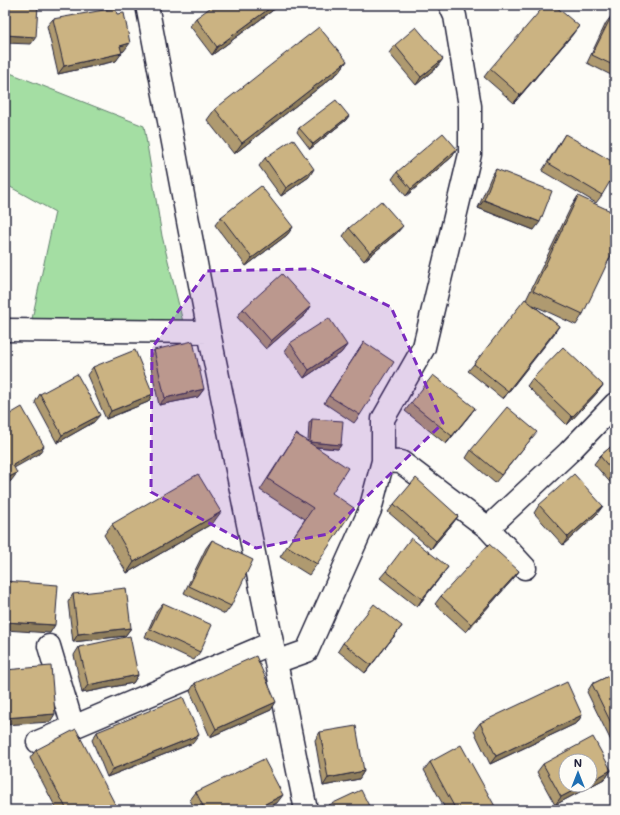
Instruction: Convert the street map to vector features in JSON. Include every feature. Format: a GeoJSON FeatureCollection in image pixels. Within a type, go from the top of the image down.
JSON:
{"type":"FeatureCollection","features":[{"type":"Feature","properties":{"kind":"street"},"geometry":{"type":"LineString","coordinates":[[147,5],[209,332],[274,653],[303,809]]}},
{"type":"Feature","properties":{"kind":"street"},"geometry":{"type":"LineString","coordinates":[[38,742],[74,727],[274,653],[307,651],[370,510],[383,461],[383,419],[424,347],[470,154],[470,106],[454,16],[450,5]]}},
{"type":"Feature","properties":{"kind":"street"},"geometry":{"type":"LineString","coordinates":[[5,330],[209,332]]}},
{"type":"Feature","properties":{"kind":"street"},"geometry":{"type":"LineString","coordinates":[[488,528],[569,452],[615,404]]}},
{"type":"Feature","properties":{"kind":"street"},"geometry":{"type":"LineString","coordinates":[[383,461],[401,462],[488,528],[525,568]]}},
{"type":"Feature","properties":{"kind":"street"},"geometry":{"type":"LineString","coordinates":[[49,646],[74,727]]}},
{"type":"Feature","properties":{"kind":"highlighted area"},"geometry":{"type":"Polygon","coordinates":[[[312,269],[391,307],[443,423],[328,534],[256,548],[151,492],[152,348],[207,271],[312,269]]]}},
{"type":"Feature","properties":{"kind":"green space"},"geometry":{"type":"Polygon","coordinates":[[[5,71],[144,126],[162,236],[183,322],[32,319],[55,212],[5,184],[5,71]]]}},
{"type":"Feature","properties":{"kind":"building"},"geometry":{"type":"Polygon","coordinates":[[[5,5],[38,5],[36,37],[5,35],[5,5]]]}},
{"type":"Feature","properties":{"kind":"building"},"geometry":{"type":"Polygon","coordinates":[[[214,5],[274,5],[217,47],[196,18],[214,5]]]}},
{"type":"Feature","properties":{"kind":"building"},"geometry":{"type":"Polygon","coordinates":[[[545,5],[554,5],[579,26],[520,95],[490,69],[545,5]]]}},
{"type":"Feature","properties":{"kind":"building"},"geometry":{"type":"Polygon","coordinates":[[[115,8],[117,14],[124,13],[130,43],[120,46],[122,53],[64,66],[53,19],[115,8]]]}},
{"type":"Feature","properties":{"kind":"building"},"geometry":{"type":"Polygon","coordinates":[[[612,15],[615,17],[615,66],[592,55],[612,15]]]}},
{"type":"Feature","properties":{"kind":"building"},"geometry":{"type":"Polygon","coordinates":[[[319,27],[347,61],[242,143],[215,109],[319,27]]]}},
{"type":"Feature","properties":{"kind":"building"},"geometry":{"type":"Polygon","coordinates":[[[416,27],[443,59],[421,77],[395,45],[416,27]]]}},
{"type":"Feature","properties":{"kind":"building"},"geometry":{"type":"Polygon","coordinates":[[[336,100],[349,116],[313,144],[299,128],[336,100]]]}},
{"type":"Feature","properties":{"kind":"building"},"geometry":{"type":"Polygon","coordinates":[[[443,133],[457,149],[411,189],[397,172],[443,133]]]}},
{"type":"Feature","properties":{"kind":"building"},"geometry":{"type":"Polygon","coordinates":[[[565,134],[615,163],[615,173],[602,195],[548,163],[565,134]]]}},
{"type":"Feature","properties":{"kind":"building"},"geometry":{"type":"Polygon","coordinates":[[[293,139],[314,169],[286,188],[265,158],[293,139]]]}},
{"type":"Feature","properties":{"kind":"building"},"geometry":{"type":"Polygon","coordinates":[[[496,169],[552,191],[540,222],[484,200],[496,169]]]}},
{"type":"Feature","properties":{"kind":"building"},"geometry":{"type":"Polygon","coordinates":[[[261,186],[293,227],[252,258],[221,217],[261,186]]]}},
{"type":"Feature","properties":{"kind":"building"},"geometry":{"type":"Polygon","coordinates":[[[578,196],[615,213],[615,247],[583,314],[533,291],[578,196]]]}},
{"type":"Feature","properties":{"kind":"building"},"geometry":{"type":"Polygon","coordinates":[[[381,201],[403,226],[370,253],[349,228],[381,201]]]}},
{"type":"Feature","properties":{"kind":"building"},"geometry":{"type":"Polygon","coordinates":[[[282,274],[311,306],[271,341],[243,309],[282,274]]]}},
{"type":"Feature","properties":{"kind":"building"},"geometry":{"type":"Polygon","coordinates":[[[525,299],[559,326],[508,391],[474,364],[525,299]]]}},
{"type":"Feature","properties":{"kind":"building"},"geometry":{"type":"Polygon","coordinates":[[[329,318],[347,345],[309,370],[290,343],[329,318]]]}},
{"type":"Feature","properties":{"kind":"building"},"geometry":{"type":"Polygon","coordinates":[[[193,341],[204,389],[165,398],[154,350],[193,341]]]}},
{"type":"Feature","properties":{"kind":"building"},"geometry":{"type":"Polygon","coordinates":[[[364,342],[394,362],[360,415],[329,396],[364,342]]]}},
{"type":"Feature","properties":{"kind":"building"},"geometry":{"type":"Polygon","coordinates":[[[563,347],[603,385],[572,417],[532,379],[563,347]]]}},
{"type":"Feature","properties":{"kind":"building"},"geometry":{"type":"Polygon","coordinates":[[[135,350],[153,394],[111,411],[93,367],[135,350]]]}},
{"type":"Feature","properties":{"kind":"building"},"geometry":{"type":"Polygon","coordinates":[[[77,374],[100,415],[62,435],[40,394],[77,374]]]}},
{"type":"Feature","properties":{"kind":"building"},"geometry":{"type":"Polygon","coordinates":[[[433,375],[475,408],[452,436],[411,403],[433,375]]]}},
{"type":"Feature","properties":{"kind":"building"},"geometry":{"type":"Polygon","coordinates":[[[22,407],[44,446],[13,465],[17,473],[5,479],[5,417],[22,407]]]}},
{"type":"Feature","properties":{"kind":"building"},"geometry":{"type":"Polygon","coordinates":[[[507,407],[537,432],[501,475],[471,450],[507,407]]]}},
{"type":"Feature","properties":{"kind":"building"},"geometry":{"type":"Polygon","coordinates":[[[312,419],[343,421],[341,445],[310,442],[312,419]]]}},
{"type":"Feature","properties":{"kind":"building"},"geometry":{"type":"Polygon","coordinates":[[[296,434],[348,468],[332,493],[354,508],[317,564],[287,546],[313,508],[268,479],[296,434]]]}},
{"type":"Feature","properties":{"kind":"building"},"geometry":{"type":"Polygon","coordinates":[[[615,443],[615,474],[600,456],[615,443]]]}},
{"type":"Feature","properties":{"kind":"building"},"geometry":{"type":"Polygon","coordinates":[[[198,474],[221,512],[134,562],[112,524],[198,474]]]}},
{"type":"Feature","properties":{"kind":"building"},"geometry":{"type":"Polygon","coordinates":[[[574,474],[603,506],[568,537],[539,505],[574,474]]]}},
{"type":"Feature","properties":{"kind":"building"},"geometry":{"type":"Polygon","coordinates":[[[416,478],[458,516],[436,541],[394,504],[416,478]]]}},
{"type":"Feature","properties":{"kind":"building"},"geometry":{"type":"Polygon","coordinates":[[[411,538],[448,567],[422,599],[386,571],[411,538]]]}},
{"type":"Feature","properties":{"kind":"building"},"geometry":{"type":"Polygon","coordinates":[[[212,540],[253,560],[231,606],[189,586],[212,540]]]}},
{"type":"Feature","properties":{"kind":"building"},"geometry":{"type":"Polygon","coordinates":[[[489,544],[519,571],[471,624],[441,596],[489,544]]]}},
{"type":"Feature","properties":{"kind":"building"},"geometry":{"type":"Polygon","coordinates":[[[5,581],[58,585],[55,625],[5,622],[5,581]]]}},
{"type":"Feature","properties":{"kind":"building"},"geometry":{"type":"Polygon","coordinates":[[[126,588],[131,628],[78,634],[73,594],[126,588]]]}},
{"type":"Feature","properties":{"kind":"building"},"geometry":{"type":"Polygon","coordinates":[[[163,603],[212,625],[200,652],[150,629],[163,603]]]}},
{"type":"Feature","properties":{"kind":"building"},"geometry":{"type":"Polygon","coordinates":[[[374,604],[402,626],[371,665],[343,643],[374,604]]]}},
{"type":"Feature","properties":{"kind":"building"},"geometry":{"type":"Polygon","coordinates":[[[130,636],[138,675],[88,685],[79,647],[130,636]]]}},
{"type":"Feature","properties":{"kind":"building"},"geometry":{"type":"Polygon","coordinates":[[[256,656],[276,702],[216,729],[195,683],[256,656]]]}},
{"type":"Feature","properties":{"kind":"building"},"geometry":{"type":"Polygon","coordinates":[[[51,666],[55,714],[5,718],[5,670],[51,666]]]}},
{"type":"Feature","properties":{"kind":"building"},"geometry":{"type":"Polygon","coordinates":[[[615,673],[615,731],[592,684],[615,673]]]}},
{"type":"Feature","properties":{"kind":"building"},"geometry":{"type":"Polygon","coordinates":[[[567,682],[582,715],[496,756],[480,723],[567,682]]]}},
{"type":"Feature","properties":{"kind":"building"},"geometry":{"type":"Polygon","coordinates":[[[183,697],[199,735],[113,769],[97,732],[183,697]]]}},
{"type":"Feature","properties":{"kind":"building"},"geometry":{"type":"Polygon","coordinates":[[[356,726],[364,771],[328,778],[320,732],[356,726]]]}},
{"type":"Feature","properties":{"kind":"building"},"geometry":{"type":"Polygon","coordinates":[[[76,729],[116,806],[108,810],[67,810],[36,750],[76,729]]]}},
{"type":"Feature","properties":{"kind":"building"},"geometry":{"type":"Polygon","coordinates":[[[593,737],[611,770],[598,777],[598,753],[563,753],[593,737]]]}},
{"type":"Feature","properties":{"kind":"building"},"geometry":{"type":"Polygon","coordinates":[[[461,745],[497,810],[456,810],[430,762],[461,745]]]}},
{"type":"Feature","properties":{"kind":"building"},"geometry":{"type":"Polygon","coordinates":[[[558,756],[558,792],[543,764],[558,756]]]}},
{"type":"Feature","properties":{"kind":"building"},"geometry":{"type":"Polygon","coordinates":[[[264,759],[283,795],[253,810],[205,810],[196,792],[264,759]]]}},
{"type":"Feature","properties":{"kind":"building"},"geometry":{"type":"Polygon","coordinates":[[[361,790],[371,810],[332,810],[329,805],[361,790]]]}},
{"type":"Feature","properties":{"kind":"building"},"geometry":{"type":"Polygon","coordinates":[[[559,793],[569,793],[561,797],[559,793]]]}},
{"type":"Feature","properties":{"kind":"building"},"geometry":{"type":"Polygon","coordinates":[[[177,806],[178,810],[170,810],[177,806]]]}}]}
